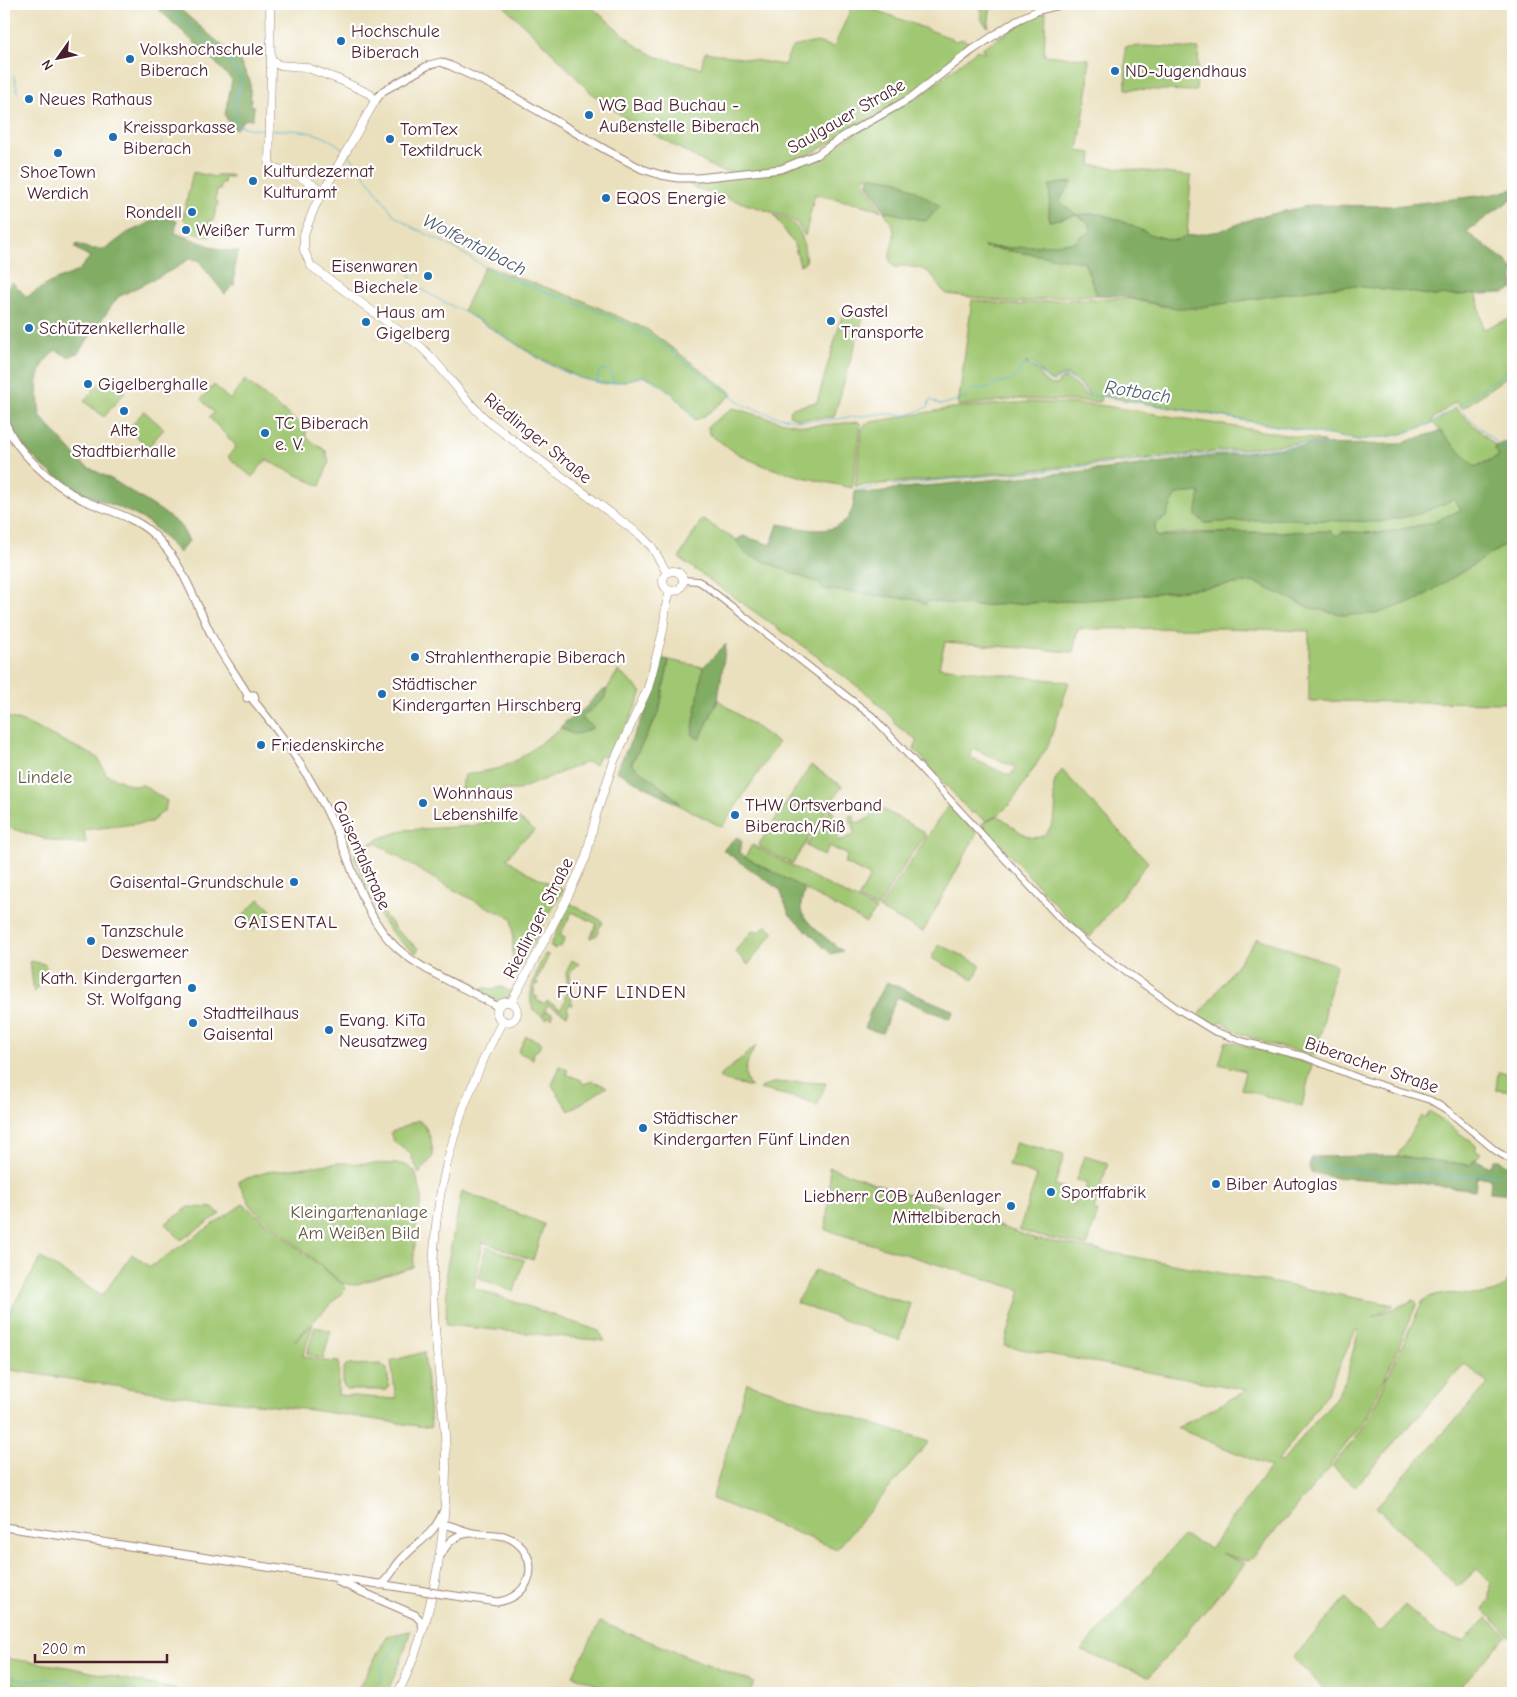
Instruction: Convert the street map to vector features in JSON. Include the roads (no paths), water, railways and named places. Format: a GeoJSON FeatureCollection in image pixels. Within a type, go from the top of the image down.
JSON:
{"type":"FeatureCollection","features":[{"type":"Feature","properties":{"kind":"main road"},"geometry":{"type":"LineString","coordinates":[[270,4],[271,129],[269,166],[297,175],[324,192]]}},
{"type":"Feature","properties":{"kind":"main road","name":"Saulgauer Straße"},"geometry":{"type":"LineString","coordinates":[[383,90],[430,65],[445,63],[500,88],[642,169],[678,178],[736,175],[781,170],[809,158],[847,134],[910,99],[971,51],[1017,20],[1039,10],[1064,4]]}},
{"type":"Feature","properties":{"kind":"main road"},"geometry":{"type":"LineString","coordinates":[[271,58],[278,65],[310,69],[366,92],[373,96],[375,101],[383,90]]}},
{"type":"Feature","properties":{"kind":"main road"},"geometry":{"type":"LineString","coordinates":[[271,71],[278,65]]}},
{"type":"Feature","properties":{"kind":"main road"},"geometry":{"type":"LineString","coordinates":[[366,92],[383,90]]}},
{"type":"Feature","properties":{"kind":"main road","name":"Riedlinger Straße"},"geometry":{"type":"LineString","coordinates":[[375,101],[315,206],[304,234],[305,255],[312,266],[421,347],[475,409],[489,422],[640,535],[652,547],[668,572]]}},
{"type":"Feature","properties":{"kind":"main road"},"geometry":{"type":"LineString","coordinates":[[311,184],[314,192],[315,206]]}},
{"type":"Feature","properties":{"kind":"main road"},"geometry":{"type":"LineString","coordinates":[[4,417],[5,428]]}},
{"type":"Feature","properties":{"kind":"main road","name":"Gaisentalstraße"},"geometry":{"type":"LineString","coordinates":[[5,428],[36,466],[55,482],[83,500],[145,527],[163,544],[178,565],[215,640],[251,697],[281,736],[310,780],[338,834],[371,915],[381,929],[397,948],[412,959],[498,1008]]}},
{"type":"Feature","properties":{"kind":"main road","name":"Riedlinger Straße"},"geometry":{"type":"LineString","coordinates":[[668,572],[679,573],[683,580]]}},
{"type":"Feature","properties":{"kind":"main road","name":"Riedlinger Straße"},"geometry":{"type":"LineString","coordinates":[[511,1003],[567,898],[586,857],[596,815],[614,761],[648,688],[663,631],[670,591],[663,582],[668,572]]}},
{"type":"Feature","properties":{"kind":"main road"},"geometry":{"type":"LineString","coordinates":[[670,591],[680,588],[683,580]]}},
{"type":"Feature","properties":{"kind":"main road"},"geometry":{"type":"LineString","coordinates":[[505,1002],[511,1003],[516,1010],[515,1016],[508,1021],[503,1020],[498,1013],[498,1008],[505,1002]]}},
{"type":"Feature","properties":{"kind":"main road"},"geometry":{"type":"LineString","coordinates":[[398,1693],[423,1628],[440,1557],[443,1524],[446,1477],[445,1436],[433,1294],[434,1250],[439,1205],[452,1145],[468,1096],[482,1061],[503,1020]]}},
{"type":"Feature","properties":{"kind":"main road"},"geometry":{"type":"LineString","coordinates":[[380,1585],[388,1578],[400,1561],[434,1529],[444,1507]]}},
{"type":"Feature","properties":{"kind":"main road"},"geometry":{"type":"LineString","coordinates":[[443,1524],[473,1533]]}},
{"type":"Feature","properties":{"kind":"main road"},"geometry":{"type":"LineString","coordinates":[[4,1527],[228,1560],[329,1578],[497,1602],[513,1597],[525,1586],[529,1578],[530,1566],[526,1553],[521,1546],[503,1536],[473,1533],[461,1534],[452,1538],[440,1557]]}},
{"type":"Feature","properties":{"kind":"main road"},"geometry":{"type":"LineString","coordinates":[[329,1578],[415,1615],[423,1628]]}},
{"type":"Feature","properties":{"kind":"street","name":"Biberacher Straße"},"geometry":{"type":"LineString","coordinates":[[683,580],[703,584],[862,707],[881,725],[1035,892],[1086,943],[1178,1009],[1214,1031],[1245,1042],[1318,1061],[1369,1082],[1435,1103],[1447,1110],[1496,1151],[1513,1161]]}},
{"type":"Feature","properties":{"kind":"waterway"},"geometry":{"type":"LineString","coordinates":[[163,4],[215,48],[239,73],[240,85],[235,111],[238,125],[251,129],[267,130]]}},
{"type":"Feature","properties":{"kind":"waterway"},"geometry":{"type":"LineString","coordinates":[[14,75],[18,93]]}},
{"type":"Feature","properties":{"kind":"waterway","name":"Wolfentalbach"},"geometry":{"type":"LineString","coordinates":[[273,130],[302,131],[320,135],[344,150]]}},
{"type":"Feature","properties":{"kind":"waterway"},"geometry":{"type":"LineString","coordinates":[[150,152],[157,150],[163,139]]}},
{"type":"Feature","properties":{"kind":"waterway","name":"Rotbach"},"geometry":{"type":"LineString","coordinates":[[349,154],[394,215],[412,227],[451,246],[495,273],[605,314],[644,333],[745,406],[775,416],[800,421],[879,414],[908,415],[928,407],[931,400],[940,405],[966,398],[973,389],[989,388],[996,383],[1011,381],[1018,374],[1022,366],[1027,365],[1034,367],[1051,382],[1055,382],[1060,377],[1071,379],[1084,391],[1093,396],[1358,440],[1399,435],[1433,423],[1513,367]]}},
{"type":"Feature","properties":{"kind":"waterway"},"geometry":{"type":"LineString","coordinates":[[409,262],[411,281],[418,287],[474,317],[552,366],[586,380],[603,383],[618,382],[644,376],[666,389],[695,420]]}},
{"type":"Feature","properties":{"kind":"waterway"},"geometry":{"type":"LineString","coordinates":[[596,382],[600,370],[604,369],[611,372],[614,382]]}},
{"type":"Feature","properties":{"kind":"waterway"},"geometry":{"type":"LineString","coordinates":[[1462,412],[1504,449],[1513,445]]}},
{"type":"Feature","properties":{"kind":"waterway"},"geometry":{"type":"LineString","coordinates":[[893,485],[1307,445],[1329,446]]}},
{"type":"Feature","properties":{"kind":"waterway"},"geometry":{"type":"LineString","coordinates":[[858,490],[878,487]]}},
{"type":"Feature","properties":{"kind":"waterway"},"geometry":{"type":"LineString","coordinates":[[1313,1162],[1327,1167],[1350,1169],[1364,1173],[1433,1174],[1458,1177],[1482,1173],[1500,1175]]}},
{"type":"Feature","properties":{"kind":"waterway"},"geometry":{"type":"LineString","coordinates":[[369,1693],[378,1683],[382,1675],[381,1667],[394,1649],[397,1639],[409,1637]]}},
{"type":"Feature","properties":{"kind":"waterway"},"geometry":{"type":"LineString","coordinates":[[4,1672],[13,1677],[28,1681],[43,1678],[83,1686],[95,1684],[143,1693]]}},
{"type":"Feature","properties":{"kind":"place","name":"Hochschule Biberach"},"geometry":{"type":"Point","coordinates":[341,41]}},
{"type":"Feature","properties":{"kind":"place","name":"Volkshochschule Biberach"},"geometry":{"type":"Point","coordinates":[130,59]}},
{"type":"Feature","properties":{"kind":"place","name":"ND-Jugendhaus"},"geometry":{"type":"Point","coordinates":[1115,71]}},
{"type":"Feature","properties":{"kind":"place","name":"Neues Rathaus"},"geometry":{"type":"Point","coordinates":[29,99]}},
{"type":"Feature","properties":{"kind":"place","name":"WG Bad Buchau - Außenstelle Biberach"},"geometry":{"type":"Point","coordinates":[589,115]}},
{"type":"Feature","properties":{"kind":"place","name":"Kreissparkasse Biberach"},"geometry":{"type":"Point","coordinates":[113,137]}},
{"type":"Feature","properties":{"kind":"place","name":"TomTex Textildruck"},"geometry":{"type":"Point","coordinates":[390,139]}},
{"type":"Feature","properties":{"kind":"place","name":"ShoeTown Werdich"},"geometry":{"type":"Point","coordinates":[58,153]}},
{"type":"Feature","properties":{"kind":"place","name":"Kulturdezernat Kulturamt"},"geometry":{"type":"Point","coordinates":[253,181]}},
{"type":"Feature","properties":{"kind":"place","name":"EQOS Energie"},"geometry":{"type":"Point","coordinates":[606,198]}},
{"type":"Feature","properties":{"kind":"place","name":"Rondell"},"geometry":{"type":"Point","coordinates":[192,212]}},
{"type":"Feature","properties":{"kind":"place","name":"Weißer Turm"},"geometry":{"type":"Point","coordinates":[186,230]}},
{"type":"Feature","properties":{"kind":"place","name":"Eisenwaren Biechele"},"geometry":{"type":"Point","coordinates":[428,276]}},
{"type":"Feature","properties":{"kind":"place","name":"Gastel Transporte"},"geometry":{"type":"Point","coordinates":[831,321]}},
{"type":"Feature","properties":{"kind":"place","name":"Haus am Gigelberg"},"geometry":{"type":"Point","coordinates":[366,322]}},
{"type":"Feature","properties":{"kind":"place","name":"Schützenkellerhalle"},"geometry":{"type":"Point","coordinates":[29,328]}},
{"type":"Feature","properties":{"kind":"place","name":"Gigelberghalle"},"geometry":{"type":"Point","coordinates":[88,384]}},
{"type":"Feature","properties":{"kind":"place","name":"Alte Stadtbierhalle"},"geometry":{"type":"Point","coordinates":[124,411]}},
{"type":"Feature","properties":{"kind":"place","name":"TC Biberach e. V."},"geometry":{"type":"Point","coordinates":[265,433]}},
{"type":"Feature","properties":{"kind":"place","name":"Strahlentherapie Biberach"},"geometry":{"type":"Point","coordinates":[415,657]}},
{"type":"Feature","properties":{"kind":"place","name":"Städtischer Kindergarten Hirschberg"},"geometry":{"type":"Point","coordinates":[382,694]}},
{"type":"Feature","properties":{"kind":"place","name":"Friedenskirche"},"geometry":{"type":"Point","coordinates":[261,745]}},
{"type":"Feature","properties":{"kind":"place","name":"Wohnhaus Lebenshilfe"},"geometry":{"type":"Point","coordinates":[423,803]}},
{"type":"Feature","properties":{"kind":"place","name":"THW Ortsverband Biberach/Riß"},"geometry":{"type":"Point","coordinates":[735,815]}},
{"type":"Feature","properties":{"kind":"place","name":"Gaisental-Grundschule"},"geometry":{"type":"Point","coordinates":[294,882]}},
{"type":"Feature","properties":{"kind":"place","name":"Tanzschule Deswemeer"},"geometry":{"type":"Point","coordinates":[91,941]}},
{"type":"Feature","properties":{"kind":"place","name":"Kath. Kindergarten St. Wolfgang"},"geometry":{"type":"Point","coordinates":[192,988]}},
{"type":"Feature","properties":{"kind":"place","name":"Stadtteilhaus Gaisental"},"geometry":{"type":"Point","coordinates":[193,1023]}},
{"type":"Feature","properties":{"kind":"place","name":"Evang. KiTa Neusatzweg"},"geometry":{"type":"Point","coordinates":[329,1030]}},
{"type":"Feature","properties":{"kind":"place","name":"Städtischer Kindergarten Fünf Linden"},"geometry":{"type":"Point","coordinates":[643,1128]}},
{"type":"Feature","properties":{"kind":"place","name":"Biber Autoglas"},"geometry":{"type":"Point","coordinates":[1216,1184]}},
{"type":"Feature","properties":{"kind":"place","name":"Sportfabrik"},"geometry":{"type":"Point","coordinates":[1051,1192]}},
{"type":"Feature","properties":{"kind":"place","name":"Liebherr COB Außenlager Mittelbiberach"},"geometry":{"type":"Point","coordinates":[1011,1206]}},
{"type":"Feature","properties":{"kind":"district","name":"GAISENTAL"},"geometry":{"type":"Point","coordinates":[286,921]}},
{"type":"Feature","properties":{"kind":"district","name":"FÜNF LINDEN"},"geometry":{"type":"Point","coordinates":[622,991]}},
{"type":"Feature","properties":{"kind":"park label","name":"Lindele"},"geometry":{"type":"Point","coordinates":[45,777]}},
{"type":"Feature","properties":{"kind":"park label","name":"Kleingartenanlage Am Weißen Bild"},"geometry":{"type":"Point","coordinates":[359,1222]}}]}
